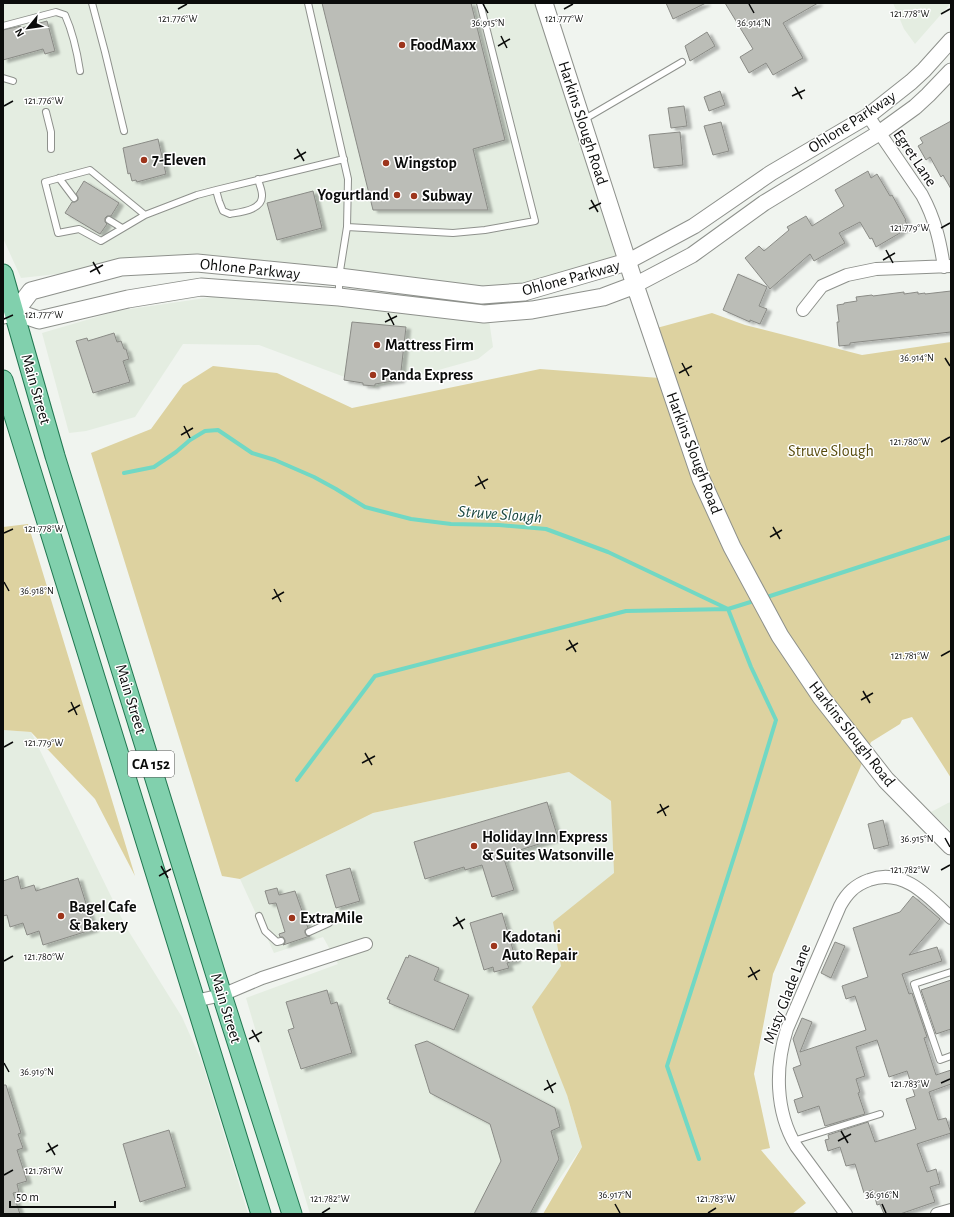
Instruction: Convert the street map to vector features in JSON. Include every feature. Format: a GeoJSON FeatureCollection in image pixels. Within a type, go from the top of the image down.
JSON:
{"type":"FeatureCollection","features":[{"type":"Feature","properties":{"kind":"main road","name":"Harkins Slough Road"},"geometry":{"type":"LineString","coordinates":[[544,3],[658,355],[701,479],[732,547],[780,636],[821,697],[886,780],[951,846]]}},
{"type":"Feature","properties":{"kind":"main road","name":"Ohlone Parkway"},"geometry":{"type":"LineString","coordinates":[[9,314],[31,291],[121,267],[197,263],[339,277],[482,295],[524,292],[628,262]]}},
{"type":"Feature","properties":{"kind":"main road","name":"Main Street"},"geometry":{"type":"LineString","coordinates":[[3,274],[9,314],[58,464],[222,995],[292,1214]]}},
{"type":"Feature","properties":{"kind":"main road","name":"Ohlone Parkway"},"geometry":{"type":"LineString","coordinates":[[9,314],[39,320],[128,299],[201,287],[339,297],[484,314],[532,310],[603,297],[635,285]]}},
{"type":"Feature","properties":{"kind":"main road","name":"Main Street"},"geometry":{"type":"LineString","coordinates":[[3,380],[261,1214]]}},
{"type":"Feature","properties":{"kind":"street","name":"Ohlone Parkway"},"geometry":{"type":"LineString","coordinates":[[628,262],[694,226],[760,180],[868,116],[911,82],[951,40]]}},
{"type":"Feature","properties":{"kind":"street","name":"Ohlone Parkway"},"geometry":{"type":"LineString","coordinates":[[635,285],[692,255],[764,203],[879,134],[915,107],[951,71]]}},
{"type":"Feature","properties":{"kind":"street","name":"Egret Lane"},"geometry":{"type":"LineString","coordinates":[[868,116],[928,206],[947,267]]}},
{"type":"Feature","properties":{"kind":"street"},"geometry":{"type":"LineString","coordinates":[[803,310],[822,286],[847,275],[876,269],[947,267]]}},
{"type":"Feature","properties":{"kind":"street","name":"Misty Glade Lane"},"geometry":{"type":"LineString","coordinates":[[846,1214],[793,1141],[786,1125],[781,1103],[779,1071],[781,1050],[787,1029],[845,897],[857,886],[868,880],[879,877],[895,877],[916,887],[951,918]]}},
{"type":"Feature","properties":{"kind":"street"},"geometry":{"type":"LineString","coordinates":[[195,1002],[222,995],[262,978],[366,944]]}},
{"type":"Feature","properties":{"kind":"street"},"geometry":{"type":"LineString","coordinates":[[937,1214],[951,1210]]}},
{"type":"Feature","properties":{"kind":"lane"},"geometry":{"type":"LineString","coordinates":[[92,3],[124,130]]}},
{"type":"Feature","properties":{"kind":"lane"},"geometry":{"type":"LineString","coordinates":[[308,3],[348,179],[347,227],[339,277],[339,297]]}},
{"type":"Feature","properties":{"kind":"lane"},"geometry":{"type":"LineString","coordinates":[[347,227],[453,233],[485,230],[534,221],[480,3]]}},
{"type":"Feature","properties":{"kind":"lane"},"geometry":{"type":"LineString","coordinates":[[3,26],[56,12],[65,15],[77,50],[80,71]]}},
{"type":"Feature","properties":{"kind":"lane"},"geometry":{"type":"LineString","coordinates":[[582,121],[682,62]]}},
{"type":"Feature","properties":{"kind":"lane"},"geometry":{"type":"LineString","coordinates":[[3,78],[13,81]]}},
{"type":"Feature","properties":{"kind":"lane"},"geometry":{"type":"LineString","coordinates":[[46,112],[51,132],[51,149]]}},
{"type":"Feature","properties":{"kind":"lane"},"geometry":{"type":"LineString","coordinates":[[145,215],[90,170],[45,182],[58,233],[79,229],[101,241],[145,215],[197,195],[344,159]]}},
{"type":"Feature","properties":{"kind":"lane"},"geometry":{"type":"LineString","coordinates":[[59,178],[74,198]]}},
{"type":"Feature","properties":{"kind":"lane"},"geometry":{"type":"LineString","coordinates":[[216,190],[223,211],[230,214],[254,208],[260,203],[262,195],[258,179]]}},
{"type":"Feature","properties":{"kind":"lane"},"geometry":{"type":"LineString","coordinates":[[109,220],[122,228]]}},
{"type":"Feature","properties":{"kind":"lane"},"geometry":{"type":"LineString","coordinates":[[258,916],[265,931],[277,942],[281,941]]}},
{"type":"Feature","properties":{"kind":"lane"},"geometry":{"type":"LineString","coordinates":[[309,932],[330,923]]}},
{"type":"Feature","properties":{"kind":"lane"},"geometry":{"type":"LineString","coordinates":[[951,972],[914,984],[940,1060],[951,1056]]}},
{"type":"Feature","properties":{"kind":"lane"},"geometry":{"type":"LineString","coordinates":[[793,1141],[880,1114]]}},
{"type":"Feature","properties":{"kind":"shaded area"},"geometry":{"type":"Polygon","coordinates":[[[3,3],[543,3],[627,262],[526,291],[339,277],[121,267],[21,278],[3,238],[3,3]]]}},
{"type":"Feature","properties":{"kind":"shaded area"},"geometry":{"type":"Polygon","coordinates":[[[893,3],[951,3],[915,44],[904,29],[893,3]]]}},
{"type":"Feature","properties":{"kind":"shaded area"},"geometry":{"type":"Polygon","coordinates":[[[219,296],[346,306],[489,320],[493,347],[478,359],[374,388],[259,345],[183,344],[135,417],[86,431],[69,433],[42,333],[117,311],[219,296]]]}},
{"type":"Feature","properties":{"kind":"shaded area"},"geometry":{"type":"Polygon","coordinates":[[[3,730],[31,732],[126,927],[182,1017],[202,1062],[248,1214],[3,1214],[3,730]]]}},
{"type":"Feature","properties":{"kind":"shaded area"},"geometry":{"type":"Polygon","coordinates":[[[569,772],[611,801],[615,889],[567,1095],[582,1147],[535,1214],[310,1214],[246,998],[338,964],[323,937],[274,953],[240,879],[373,813],[569,772]]]}},
{"type":"Feature","properties":{"kind":"shaded area"},"geometry":{"type":"Polygon","coordinates":[[[951,802],[951,831],[931,812],[951,802]]]}},
{"type":"Feature","properties":{"kind":"green space"},"geometry":{"type":"Polygon","coordinates":[[[712,313],[745,325],[862,355],[951,342],[951,778],[912,717],[902,720],[900,724],[871,742],[773,974],[754,1074],[770,1148],[761,1150],[806,1203],[792,1214],[543,1214],[582,1147],[567,1095],[532,1007],[561,966],[553,922],[614,873],[611,801],[569,772],[373,813],[240,879],[222,876],[91,453],[151,429],[183,385],[213,366],[277,373],[352,408],[540,369],[673,379],[653,329],[712,313]]]}},
{"type":"Feature","properties":{"kind":"green space"},"geometry":{"type":"Polygon","coordinates":[[[28,524],[135,876],[95,799],[31,732],[3,730],[3,527],[28,524]]]}},
{"type":"Feature","properties":{"kind":"building"},"geometry":{"type":"Polygon","coordinates":[[[322,3],[471,3],[505,140],[473,149],[488,210],[373,210],[322,3]]]}},
{"type":"Feature","properties":{"kind":"building"},"geometry":{"type":"Polygon","coordinates":[[[666,3],[706,3],[673,19],[666,3]]]}},
{"type":"Feature","properties":{"kind":"building"},"geometry":{"type":"Polygon","coordinates":[[[725,3],[818,3],[783,23],[803,58],[773,75],[766,63],[749,73],[740,57],[753,49],[725,3]]]}},
{"type":"Feature","properties":{"kind":"building"},"geometry":{"type":"Polygon","coordinates":[[[47,21],[55,51],[45,54],[43,49],[3,60],[3,30],[21,26],[22,28],[47,21]]]}},
{"type":"Feature","properties":{"kind":"building"},"geometry":{"type":"Polygon","coordinates":[[[707,32],[715,46],[690,61],[685,46],[707,32]]]}},
{"type":"Feature","properties":{"kind":"building"},"geometry":{"type":"Polygon","coordinates":[[[720,91],[725,105],[709,111],[704,97],[720,91]]]}},
{"type":"Feature","properties":{"kind":"building"},"geometry":{"type":"Polygon","coordinates":[[[684,106],[687,126],[671,128],[668,108],[684,106]]]}},
{"type":"Feature","properties":{"kind":"building"},"geometry":{"type":"Polygon","coordinates":[[[951,121],[951,189],[943,175],[941,177],[930,157],[926,160],[918,146],[923,143],[920,138],[951,121]]]}},
{"type":"Feature","properties":{"kind":"building"},"geometry":{"type":"Polygon","coordinates":[[[721,122],[729,151],[713,155],[704,126],[721,122]]]}},
{"type":"Feature","properties":{"kind":"building"},"geometry":{"type":"Polygon","coordinates":[[[680,132],[683,165],[654,168],[649,135],[680,132]]]}},
{"type":"Feature","properties":{"kind":"building","name":"7-Eleven"},"geometry":{"type":"Polygon","coordinates":[[[158,139],[166,174],[137,182],[136,180],[132,181],[130,173],[128,174],[123,148],[158,139]]]}},
{"type":"Feature","properties":{"kind":"building"},"geometry":{"type":"Polygon","coordinates":[[[868,171],[871,178],[877,174],[890,196],[892,195],[906,220],[908,227],[876,247],[872,238],[870,239],[860,222],[839,233],[845,243],[814,261],[810,254],[770,289],[745,258],[759,246],[764,251],[789,230],[787,227],[806,216],[812,226],[844,206],[835,190],[868,171]]]}},
{"type":"Feature","properties":{"kind":"building","name":"7-Eleven"},"geometry":{"type":"Polygon","coordinates":[[[84,181],[119,203],[111,216],[107,216],[105,218],[105,222],[107,224],[100,234],[65,213],[72,202],[78,200],[76,194],[84,181]]]}},
{"type":"Feature","properties":{"kind":"building"},"geometry":{"type":"Polygon","coordinates":[[[313,191],[322,228],[277,240],[267,203],[313,191]]]}},
{"type":"Feature","properties":{"kind":"building"},"geometry":{"type":"Polygon","coordinates":[[[738,274],[767,287],[759,306],[767,309],[760,324],[750,320],[750,322],[723,310],[738,274]]]}},
{"type":"Feature","properties":{"kind":"building"},"geometry":{"type":"Polygon","coordinates":[[[951,291],[951,332],[850,343],[850,345],[839,346],[837,305],[857,301],[856,297],[872,295],[904,292],[904,294],[918,292],[918,294],[925,294],[951,291]]]}},
{"type":"Feature","properties":{"kind":"building","name":"Mattress Firm"},"geometry":{"type":"Polygon","coordinates":[[[352,322],[406,327],[400,380],[375,384],[375,386],[363,385],[363,383],[344,380],[352,322]]]}},
{"type":"Feature","properties":{"kind":"building"},"geometry":{"type":"Polygon","coordinates":[[[114,333],[117,342],[121,341],[124,349],[126,349],[129,359],[123,361],[130,382],[93,393],[76,341],[87,338],[88,341],[114,333]]]}},
{"type":"Feature","properties":{"kind":"building","name":"Holiday Inn Express & Suites Watsonville"},"geometry":{"type":"Polygon","coordinates":[[[547,802],[558,838],[520,850],[521,853],[504,859],[514,890],[492,897],[482,865],[465,870],[464,867],[425,879],[414,842],[547,802]]]}},
{"type":"Feature","properties":{"kind":"building"},"geometry":{"type":"Polygon","coordinates":[[[883,820],[889,845],[874,849],[868,824],[883,820]]]}},
{"type":"Feature","properties":{"kind":"building"},"geometry":{"type":"Polygon","coordinates":[[[350,868],[360,901],[336,908],[326,875],[350,868]]]}},
{"type":"Feature","properties":{"kind":"building"},"geometry":{"type":"Polygon","coordinates":[[[18,876],[21,889],[34,885],[36,891],[78,878],[94,929],[43,945],[39,931],[27,935],[23,923],[10,927],[7,915],[3,916],[3,881],[18,876]]]}},
{"type":"Feature","properties":{"kind":"building","name":"ExtraMile"},"geometry":{"type":"Polygon","coordinates":[[[277,888],[279,895],[295,891],[308,928],[305,930],[305,933],[307,936],[310,936],[283,945],[285,940],[283,937],[280,937],[279,934],[285,932],[276,903],[269,904],[265,891],[277,888]]]}},
{"type":"Feature","properties":{"kind":"building"},"geometry":{"type":"Polygon","coordinates":[[[913,896],[940,919],[909,955],[937,947],[942,961],[902,974],[909,994],[912,993],[927,1037],[924,1038],[936,1075],[951,1070],[951,1084],[929,1092],[938,1120],[946,1118],[951,1133],[917,1144],[927,1172],[936,1169],[940,1184],[930,1187],[935,1202],[900,1214],[884,1214],[880,1204],[877,1205],[873,1190],[864,1193],[855,1164],[846,1166],[840,1147],[828,1151],[825,1140],[829,1139],[828,1135],[868,1122],[875,1142],[916,1129],[906,1099],[915,1096],[907,1071],[889,1077],[877,1040],[856,1047],[865,1076],[856,1079],[860,1092],[858,1093],[865,1114],[825,1126],[819,1106],[798,1113],[794,1100],[803,1097],[793,1068],[801,1065],[793,1039],[802,1018],[812,1022],[800,1052],[866,1030],[855,996],[846,999],[842,986],[868,977],[853,928],[900,912],[913,896]]]}},
{"type":"Feature","properties":{"kind":"building","name":"Kadotani Auto Repair"},"geometry":{"type":"Polygon","coordinates":[[[502,913],[516,960],[507,963],[509,968],[494,972],[493,967],[484,970],[470,923],[502,913]]]}},
{"type":"Feature","properties":{"kind":"building"},"geometry":{"type":"Polygon","coordinates":[[[835,942],[845,946],[831,978],[821,973],[835,942]]]}},
{"type":"Feature","properties":{"kind":"building"},"geometry":{"type":"Polygon","coordinates":[[[409,955],[439,968],[434,980],[469,995],[454,1030],[389,1003],[390,1000],[387,999],[406,957],[408,958],[409,955]]]}},
{"type":"Feature","properties":{"kind":"building"},"geometry":{"type":"Polygon","coordinates":[[[951,980],[951,1029],[936,1034],[921,990],[951,980]]]}},
{"type":"Feature","properties":{"kind":"building"},"geometry":{"type":"Polygon","coordinates":[[[327,990],[331,1004],[337,1002],[352,1053],[301,1069],[288,1030],[294,1028],[286,1002],[327,990]]]}},
{"type":"Feature","properties":{"kind":"building"},"geometry":{"type":"Polygon","coordinates":[[[427,1041],[555,1108],[560,1127],[551,1131],[559,1159],[530,1214],[474,1214],[501,1161],[490,1124],[430,1093],[415,1045],[427,1041]]]}},
{"type":"Feature","properties":{"kind":"building"},"geometry":{"type":"Polygon","coordinates":[[[3,1085],[6,1085],[21,1133],[18,1134],[23,1148],[17,1150],[27,1181],[17,1184],[19,1192],[13,1193],[20,1214],[3,1214],[3,1085]]]}},
{"type":"Feature","properties":{"kind":"building"},"geometry":{"type":"Polygon","coordinates":[[[169,1130],[186,1187],[140,1202],[123,1144],[169,1130]]]}},
{"type":"Feature","properties":{"kind":"waterway","name":"Struve Slough"},"geometry":{"type":"LineString","coordinates":[[124,473],[154,467],[176,452],[190,440],[205,431],[218,430],[252,453],[275,460],[314,477],[365,507],[411,519],[451,524],[499,525],[546,529],[608,552],[728,609],[757,600]]}},
{"type":"Feature","properties":{"kind":"waterway","name":"Struve Slough"},"geometry":{"type":"LineString","coordinates":[[764,598],[951,537]]}},
{"type":"Feature","properties":{"kind":"waterway"},"geometry":{"type":"LineString","coordinates":[[297,780],[375,676],[626,611],[728,609],[751,667],[776,720],[743,829],[667,1066],[699,1159]]}},
{"type":"Feature","properties":{"kind":"place","name":"FoodMaxx"},"geometry":{"type":"Point","coordinates":[402,45]}},
{"type":"Feature","properties":{"kind":"place","name":"7-Eleven"},"geometry":{"type":"Point","coordinates":[144,160]}},
{"type":"Feature","properties":{"kind":"place","name":"Wingstop"},"geometry":{"type":"Point","coordinates":[386,163]}},
{"type":"Feature","properties":{"kind":"place","name":"Yogurtland"},"geometry":{"type":"Point","coordinates":[397,195]}},
{"type":"Feature","properties":{"kind":"place","name":"Subway"},"geometry":{"type":"Point","coordinates":[414,196]}},
{"type":"Feature","properties":{"kind":"place","name":"Mattress Firm"},"geometry":{"type":"Point","coordinates":[377,345]}},
{"type":"Feature","properties":{"kind":"place","name":"Panda Express"},"geometry":{"type":"Point","coordinates":[373,375]}},
{"type":"Feature","properties":{"kind":"place","name":"Holiday Inn Express & Suites Watsonville"},"geometry":{"type":"Point","coordinates":[474,846]}},
{"type":"Feature","properties":{"kind":"place","name":"Bagel Cafe & Bakery"},"geometry":{"type":"Point","coordinates":[61,916]}},
{"type":"Feature","properties":{"kind":"place","name":"ExtraMile"},"geometry":{"type":"Point","coordinates":[292,918]}},
{"type":"Feature","properties":{"kind":"place","name":"Kadotani Auto Repair"},"geometry":{"type":"Point","coordinates":[494,946]}}]}
